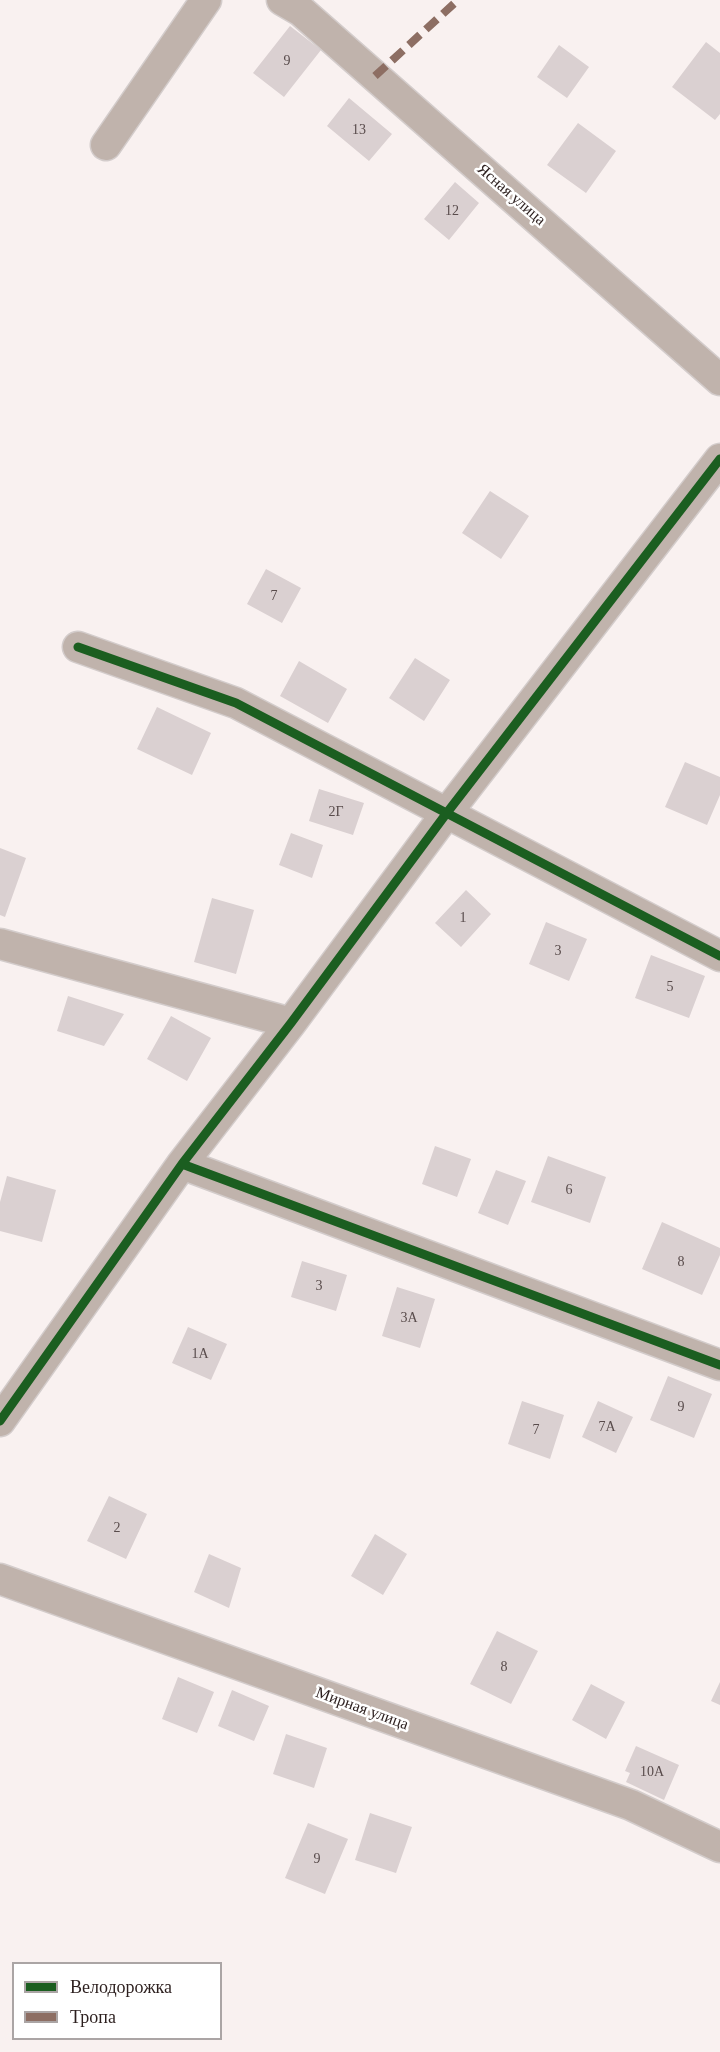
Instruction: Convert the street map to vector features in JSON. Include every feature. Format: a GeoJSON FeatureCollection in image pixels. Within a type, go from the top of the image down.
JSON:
{"type":"FeatureCollection","features":[{"type":"Feature","properties":{"kind":"street"},"geometry":{"type":"LineString","coordinates":[[106,145],[206,0]]}},
{"type":"Feature","properties":{"kind":"street","name":"Ясная улица"},"geometry":{"type":"LineString","coordinates":[[291,5],[720,380]]}},
{"type":"Feature","properties":{"kind":"street"},"geometry":{"type":"LineString","coordinates":[[0,1421],[182,1164],[291,1023],[446,814],[720,459]]}},
{"type":"Feature","properties":{"kind":"street"},"geometry":{"type":"LineString","coordinates":[[78,647],[236,703],[720,956]]}},
{"type":"Feature","properties":{"kind":"street"},"geometry":{"type":"LineString","coordinates":[[0,944],[291,1023]]}},
{"type":"Feature","properties":{"kind":"street"},"geometry":{"type":"LineString","coordinates":[[182,1164],[720,1365]]}},
{"type":"Feature","properties":{"kind":"street","name":"Мирная улица"},"geometry":{"type":"LineString","coordinates":[[0,1579],[631,1805],[720,1846]]}},
{"type":"Feature","properties":{"kind":"building"},"geometry":{"type":"Polygon","coordinates":[[[290,26],[321,50],[284,97],[253,73],[290,26]]]}},
{"type":"Feature","properties":{"kind":"building"},"geometry":{"type":"Polygon","coordinates":[[[706,42],[720,53],[720,114],[715,120],[672,87],[706,42]]]}},
{"type":"Feature","properties":{"kind":"building"},"geometry":{"type":"Polygon","coordinates":[[[559,45],[589,67],[567,98],[537,77],[559,45]]]}},
{"type":"Feature","properties":{"kind":"building"},"geometry":{"type":"Polygon","coordinates":[[[349,98],[392,134],[369,161],[327,126],[349,98]]]}},
{"type":"Feature","properties":{"kind":"building"},"geometry":{"type":"Polygon","coordinates":[[[578,123],[616,151],[586,193],[547,165],[578,123]]]}},
{"type":"Feature","properties":{"kind":"building"},"geometry":{"type":"Polygon","coordinates":[[[455,182],[479,203],[449,240],[424,219],[455,182]]]}},
{"type":"Feature","properties":{"kind":"building"},"geometry":{"type":"Polygon","coordinates":[[[490,491],[529,516],[501,559],[462,533],[490,491]]]}},
{"type":"Feature","properties":{"kind":"building"},"geometry":{"type":"Polygon","coordinates":[[[266,569],[301,588],[282,623],[247,604],[266,569]]]}},
{"type":"Feature","properties":{"kind":"building"},"geometry":{"type":"Polygon","coordinates":[[[415,658],[450,680],[424,721],[389,698],[415,658]]]}},
{"type":"Feature","properties":{"kind":"building"},"geometry":{"type":"Polygon","coordinates":[[[299,661],[347,689],[328,723],[280,696],[299,661]]]}},
{"type":"Feature","properties":{"kind":"building"},"geometry":{"type":"Polygon","coordinates":[[[157,707],[211,733],[192,775],[137,749],[157,707]]]}},
{"type":"Feature","properties":{"kind":"building"},"geometry":{"type":"Polygon","coordinates":[[[685,762],[720,777],[720,795],[707,825],[665,807],[685,762]]]}},
{"type":"Feature","properties":{"kind":"building"},"geometry":{"type":"Polygon","coordinates":[[[319,789],[364,803],[353,835],[309,821],[319,789]]]}},
{"type":"Feature","properties":{"kind":"building"},"geometry":{"type":"Polygon","coordinates":[[[291,833],[323,845],[312,878],[279,865],[291,833]]]}},
{"type":"Feature","properties":{"kind":"building"},"geometry":{"type":"Polygon","coordinates":[[[0,848],[26,858],[5,917],[0,915],[0,848]]]}},
{"type":"Feature","properties":{"kind":"building"},"geometry":{"type":"Polygon","coordinates":[[[466,890],[491,914],[461,947],[435,923],[466,890]]]}},
{"type":"Feature","properties":{"kind":"building"},"geometry":{"type":"Polygon","coordinates":[[[212,898],[254,910],[236,974],[194,962],[212,898]]]}},
{"type":"Feature","properties":{"kind":"building"},"geometry":{"type":"Polygon","coordinates":[[[546,922],[587,939],[569,981],[529,964],[546,922]]]}},
{"type":"Feature","properties":{"kind":"building"},"geometry":{"type":"Polygon","coordinates":[[[651,955],[705,976],[689,1018],[635,998],[651,955]]]}},
{"type":"Feature","properties":{"kind":"building"},"geometry":{"type":"Polygon","coordinates":[[[68,996],[124,1014],[104,1046],[57,1031],[68,996]]]}},
{"type":"Feature","properties":{"kind":"building"},"geometry":{"type":"Polygon","coordinates":[[[171,1016],[211,1038],[187,1081],[147,1059],[171,1016]]]}},
{"type":"Feature","properties":{"kind":"building"},"geometry":{"type":"Polygon","coordinates":[[[435,1146],[471,1159],[457,1197],[422,1184],[435,1146]]]}},
{"type":"Feature","properties":{"kind":"building"},"geometry":{"type":"Polygon","coordinates":[[[548,1156],[606,1177],[590,1223],[531,1202],[548,1156]]]}},
{"type":"Feature","properties":{"kind":"building"},"geometry":{"type":"Polygon","coordinates":[[[496,1170],[526,1181],[508,1225],[478,1213],[496,1170]]]}},
{"type":"Feature","properties":{"kind":"building"},"geometry":{"type":"Polygon","coordinates":[[[7,1176],[56,1190],[42,1242],[0,1231],[0,1202],[7,1176]]]}},
{"type":"Feature","properties":{"kind":"building"},"geometry":{"type":"Polygon","coordinates":[[[662,1222],[720,1248],[720,1255],[702,1295],[642,1269],[662,1222]]]}},
{"type":"Feature","properties":{"kind":"building"},"geometry":{"type":"Polygon","coordinates":[[[302,1261],[347,1275],[336,1311],[291,1297],[302,1261]]]}},
{"type":"Feature","properties":{"kind":"building"},"geometry":{"type":"Polygon","coordinates":[[[397,1287],[435,1299],[420,1348],[382,1336],[397,1287]]]}},
{"type":"Feature","properties":{"kind":"building"},"geometry":{"type":"Polygon","coordinates":[[[188,1327],[227,1344],[211,1380],[172,1363],[188,1327]]]}},
{"type":"Feature","properties":{"kind":"building"},"geometry":{"type":"Polygon","coordinates":[[[668,1376],[712,1394],[694,1438],[650,1420],[668,1376]]]}},
{"type":"Feature","properties":{"kind":"building"},"geometry":{"type":"Polygon","coordinates":[[[522,1401],[564,1415],[550,1459],[508,1444],[522,1401]]]}},
{"type":"Feature","properties":{"kind":"building"},"geometry":{"type":"Polygon","coordinates":[[[598,1401],[633,1417],[616,1453],[582,1437],[598,1401]]]}},
{"type":"Feature","properties":{"kind":"building"},"geometry":{"type":"Polygon","coordinates":[[[109,1496],[147,1514],[126,1559],[87,1541],[109,1496]]]}},
{"type":"Feature","properties":{"kind":"building"},"geometry":{"type":"Polygon","coordinates":[[[375,1534],[407,1554],[383,1595],[351,1576],[375,1534]]]}},
{"type":"Feature","properties":{"kind":"building"},"geometry":{"type":"Polygon","coordinates":[[[209,1554],[241,1568],[229,1608],[194,1592],[209,1554]]]}},
{"type":"Feature","properties":{"kind":"building"},"geometry":{"type":"Polygon","coordinates":[[[497,1631],[538,1651],[511,1704],[470,1684],[497,1631]]]}},
{"type":"Feature","properties":{"kind":"building"},"geometry":{"type":"Polygon","coordinates":[[[178,1677],[214,1692],[197,1733],[162,1719],[178,1677]]]}},
{"type":"Feature","properties":{"kind":"building"},"geometry":{"type":"Polygon","coordinates":[[[720,1682],[720,1705],[711,1701],[720,1682]]]}},
{"type":"Feature","properties":{"kind":"building"},"geometry":{"type":"Polygon","coordinates":[[[591,1684],[625,1702],[606,1739],[572,1720],[591,1684]]]}},
{"type":"Feature","properties":{"kind":"building"},"geometry":{"type":"Polygon","coordinates":[[[232,1690],[269,1706],[254,1741],[218,1726],[232,1690]]]}},
{"type":"Feature","properties":{"kind":"building"},"geometry":{"type":"Polygon","coordinates":[[[286,1734],[327,1748],[314,1788],[273,1774],[286,1734]]]}},
{"type":"Feature","properties":{"kind":"building"},"geometry":{"type":"Polygon","coordinates":[[[636,1746],[679,1765],[664,1800],[626,1782],[630,1773],[625,1771],[636,1746]]]}},
{"type":"Feature","properties":{"kind":"building"},"geometry":{"type":"Polygon","coordinates":[[[370,1813],[412,1827],[396,1873],[355,1860],[370,1813]]]}},
{"type":"Feature","properties":{"kind":"building"},"geometry":{"type":"Polygon","coordinates":[[[308,1823],[348,1839],[325,1894],[285,1878],[308,1823]]]}},
{"type":"Feature","properties":{"kind":"marked path"},"geometry":{"type":"LineString","coordinates":[[375,76],[458,0]]}},
{"type":"Feature","properties":{"kind":"cycle path"},"geometry":{"type":"LineString","coordinates":[[0,1421],[182,1164],[291,1023],[446,814],[720,459]]}},
{"type":"Feature","properties":{"kind":"cycle path"},"geometry":{"type":"LineString","coordinates":[[78,647],[236,703],[720,956]]}},
{"type":"Feature","properties":{"kind":"cycle path"},"geometry":{"type":"LineString","coordinates":[[182,1164],[720,1365]]}}]}
